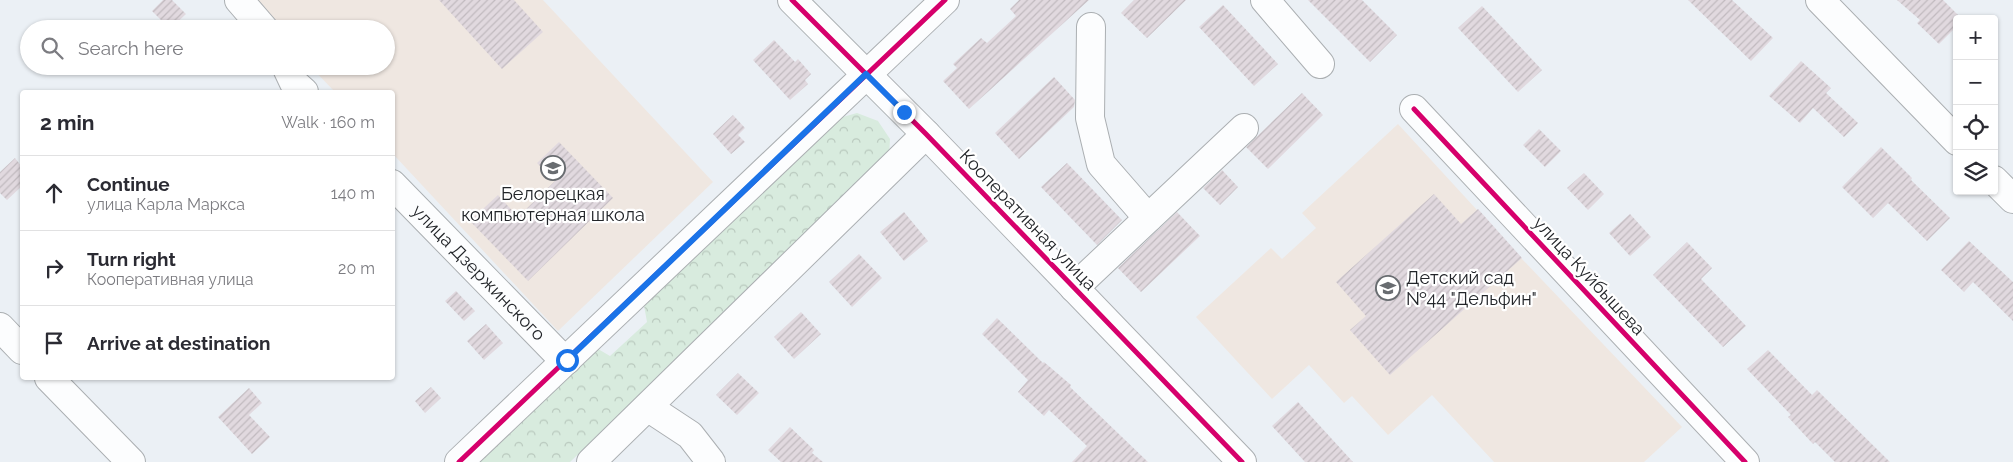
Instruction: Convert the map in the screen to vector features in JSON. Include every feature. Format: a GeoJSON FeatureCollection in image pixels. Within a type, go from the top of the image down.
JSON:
{"type":"FeatureCollection","features":[{"type":"Feature","properties":{"kind":"street"},"geometry":{"type":"LineString","coordinates":[[239,0],[256,20]]}},
{"type":"Feature","properties":{"kind":"street","name":"Кооперативная улица"},"geometry":{"type":"LineString","coordinates":[[792,0],[926,134],[1242,462]]}},
{"type":"Feature","properties":{"kind":"street"},"geometry":{"type":"LineString","coordinates":[[459,462],[945,0]]}},
{"type":"Feature","properties":{"kind":"street"},"geometry":{"type":"LineString","coordinates":[[1265,0],[1320,64]]}},
{"type":"Feature","properties":{"kind":"street"},"geometry":{"type":"LineString","coordinates":[[1820,0],[1953,137]]}},
{"type":"Feature","properties":{"kind":"street"},"geometry":{"type":"LineString","coordinates":[[1091,27],[1090,118],[1101,164],[1148,218]]}},
{"type":"Feature","properties":{"kind":"street"},"geometry":{"type":"LineString","coordinates":[[290,75],[294,83],[302,90]]}},
{"type":"Feature","properties":{"kind":"street","name":"улица Куйбышева"},"geometry":{"type":"LineString","coordinates":[[1414,109],[1745,462]]}},
{"type":"Feature","properties":{"kind":"street"},"geometry":{"type":"LineString","coordinates":[[1074,288],[1244,128]]}},
{"type":"Feature","properties":{"kind":"street"},"geometry":{"type":"LineString","coordinates":[[591,462],[926,134]]}},
{"type":"Feature","properties":{"kind":"street"},"geometry":{"type":"LineString","coordinates":[[1998,184],[2013,199]]}},
{"type":"Feature","properties":{"kind":"street","name":"улица Дзержинского"},"geometry":{"type":"LineString","coordinates":[[395,187],[556,352],[567,360]]}},
{"type":"Feature","properties":{"kind":"street"},"geometry":{"type":"LineString","coordinates":[[0,327],[20,348]]}},
{"type":"Feature","properties":{"kind":"street"},"geometry":{"type":"LineString","coordinates":[[51,380],[131,462]]}},
{"type":"Feature","properties":{"kind":"street"},"geometry":{"type":"LineString","coordinates":[[648,408],[690,435],[711,462]]}},
{"type":"Feature","properties":{"kind":"shaded area","name":"Белорецкая компьютерная школа"},"geometry":{"type":"Polygon","coordinates":[[[248,0],[543,0],[713,182],[558,331],[395,156],[395,90],[333,90],[319,75],[395,75],[395,20],[266,20],[248,0]]]}},
{"type":"Feature","properties":{"kind":"shaded area","name":"Детский сад №44 \"Дельфин\""},"geometry":{"type":"Polygon","coordinates":[[[1398,124],[1522,259],[1682,427],[1644,462],[1494,462],[1432,395],[1388,435],[1352,396],[1344,403],[1309,365],[1272,399],[1196,317],[1271,248],[1282,259],[1316,228],[1302,213],[1398,124]]]}},
{"type":"Feature","properties":{"kind":"green space"},"geometry":{"type":"Polygon","coordinates":[[[857,113],[878,121],[890,139],[889,156],[570,462],[476,462],[593,346],[610,356],[647,322],[643,300],[832,120],[857,113]]]}},
{"type":"Feature","properties":{"kind":"building"},"geometry":{"type":"Polygon","coordinates":[[[163,0],[172,0],[186,14],[180,20],[161,20],[152,11],[163,0]]]}},
{"type":"Feature","properties":{"kind":"building"},"geometry":{"type":"Polygon","coordinates":[[[439,0],[514,0],[543,32],[502,69],[439,0]]]}},
{"type":"Feature","properties":{"kind":"building"},"geometry":{"type":"Polygon","coordinates":[[[1019,0],[1089,0],[969,109],[943,81],[957,68],[953,64],[981,38],[987,43],[1016,16],[1010,9],[1019,0]]]}},
{"type":"Feature","properties":{"kind":"building"},"geometry":{"type":"Polygon","coordinates":[[[1134,0],[1186,0],[1147,38],[1121,13],[1134,0]]]}},
{"type":"Feature","properties":{"kind":"building"},"geometry":{"type":"Polygon","coordinates":[[[1308,0],[1362,0],[1397,35],[1370,62],[1308,0]]]}},
{"type":"Feature","properties":{"kind":"building"},"geometry":{"type":"Polygon","coordinates":[[[1688,0],[1732,0],[1773,38],[1751,61],[1688,0]]]}},
{"type":"Feature","properties":{"kind":"building"},"geometry":{"type":"Polygon","coordinates":[[[1897,0],[1943,0],[1958,15],[1953,15],[1953,30],[1939,44],[1917,23],[1920,20],[1897,0]]]}},
{"type":"Feature","properties":{"kind":"building"},"geometry":{"type":"Polygon","coordinates":[[[1223,5],[1278,64],[1254,86],[1199,27],[1223,5]]]}},
{"type":"Feature","properties":{"kind":"building"},"geometry":{"type":"Polygon","coordinates":[[[1482,6],[1542,70],[1518,92],[1458,28],[1482,6]]]}},
{"type":"Feature","properties":{"kind":"building"},"geometry":{"type":"Polygon","coordinates":[[[774,40],[795,62],[798,59],[811,74],[805,80],[808,84],[790,100],[753,60],[774,40]]]}},
{"type":"Feature","properties":{"kind":"building"},"geometry":{"type":"Polygon","coordinates":[[[1801,61],[1831,88],[1826,93],[1858,123],[1844,137],[1813,108],[1800,123],[1769,96],[1801,61]]]}},
{"type":"Feature","properties":{"kind":"building"},"geometry":{"type":"Polygon","coordinates":[[[1054,77],[1075,100],[1074,107],[1019,159],[995,133],[1054,77]]]}},
{"type":"Feature","properties":{"kind":"building"},"geometry":{"type":"Polygon","coordinates":[[[1302,93],[1323,115],[1268,169],[1246,147],[1302,93]]]}},
{"type":"Feature","properties":{"kind":"building"},"geometry":{"type":"Polygon","coordinates":[[[733,115],[745,128],[738,135],[745,142],[731,154],[713,134],[733,115]]]}},
{"type":"Feature","properties":{"kind":"building"},"geometry":{"type":"Polygon","coordinates":[[[1539,129],[1561,151],[1545,167],[1523,145],[1539,129]]]}},
{"type":"Feature","properties":{"kind":"building"},"geometry":{"type":"Polygon","coordinates":[[[559,142],[613,198],[528,281],[470,221],[498,195],[518,217],[555,181],[537,163],[559,142]]]}},
{"type":"Feature","properties":{"kind":"building"},"geometry":{"type":"Polygon","coordinates":[[[1881,147],[1950,218],[1927,241],[1888,203],[1873,218],[1842,187],[1881,147]]]}},
{"type":"Feature","properties":{"kind":"building"},"geometry":{"type":"Polygon","coordinates":[[[15,158],[20,164],[20,188],[7,200],[0,193],[0,172],[15,158]]]}},
{"type":"Feature","properties":{"kind":"building"},"geometry":{"type":"Polygon","coordinates":[[[1067,163],[1122,220],[1097,245],[1041,187],[1067,163]]]}},
{"type":"Feature","properties":{"kind":"building"},"geometry":{"type":"Polygon","coordinates":[[[1222,170],[1238,187],[1220,205],[1203,188],[1222,170]]]}},
{"type":"Feature","properties":{"kind":"building"},"geometry":{"type":"Polygon","coordinates":[[[1584,173],[1604,194],[1588,210],[1567,188],[1584,173]]]}},
{"type":"Feature","properties":{"kind":"building"},"geometry":{"type":"Polygon","coordinates":[[[1434,194],[1461,224],[1478,209],[1522,258],[1390,375],[1350,330],[1366,316],[1336,282],[1434,194]]]}},
{"type":"Feature","properties":{"kind":"building"},"geometry":{"type":"Polygon","coordinates":[[[904,212],[928,241],[904,261],[880,232],[904,212]]]}},
{"type":"Feature","properties":{"kind":"building"},"geometry":{"type":"Polygon","coordinates":[[[1177,212],[1200,236],[1141,292],[1118,268],[1177,212]]]}},
{"type":"Feature","properties":{"kind":"building"},"geometry":{"type":"Polygon","coordinates":[[[1630,214],[1651,237],[1630,256],[1609,233],[1630,214]]]}},
{"type":"Feature","properties":{"kind":"building"},"geometry":{"type":"Polygon","coordinates":[[[1969,241],[2013,282],[2013,321],[1973,282],[1964,292],[1941,270],[1969,241]]]}},
{"type":"Feature","properties":{"kind":"building"},"geometry":{"type":"Polygon","coordinates":[[[1687,242],[1712,268],[1701,279],[1746,326],[1723,347],[1653,275],[1687,242]]]}},
{"type":"Feature","properties":{"kind":"building"},"geometry":{"type":"Polygon","coordinates":[[[859,254],[882,278],[852,307],[829,282],[859,254]]]}},
{"type":"Feature","properties":{"kind":"building"},"geometry":{"type":"Polygon","coordinates":[[[456,291],[475,311],[464,321],[445,301],[456,291]]]}},
{"type":"Feature","properties":{"kind":"building"},"geometry":{"type":"Polygon","coordinates":[[[801,312],[821,334],[794,359],[774,337],[801,312]]]}},
{"type":"Feature","properties":{"kind":"building"},"geometry":{"type":"Polygon","coordinates":[[[997,318],[1043,363],[1071,385],[1070,387],[1148,462],[1072,462],[1087,446],[1049,410],[1044,416],[1018,392],[1028,380],[982,334],[997,318]]]}},
{"type":"Feature","properties":{"kind":"building"},"geometry":{"type":"Polygon","coordinates":[[[486,324],[503,343],[484,360],[467,341],[486,324]]]}},
{"type":"Feature","properties":{"kind":"building"},"geometry":{"type":"Polygon","coordinates":[[[1768,350],[1812,395],[1817,390],[1890,462],[1835,462],[1815,442],[1813,444],[1788,417],[1791,415],[1747,369],[1768,350]]]}},
{"type":"Feature","properties":{"kind":"building"},"geometry":{"type":"Polygon","coordinates":[[[738,373],[759,393],[737,415],[716,395],[738,373]]]}},
{"type":"Feature","properties":{"kind":"building"},"geometry":{"type":"Polygon","coordinates":[[[431,387],[441,398],[425,413],[415,401],[431,387]]]}},
{"type":"Feature","properties":{"kind":"building"},"geometry":{"type":"Polygon","coordinates":[[[249,388],[262,403],[249,415],[270,437],[252,454],[218,417],[249,388]]]}},
{"type":"Feature","properties":{"kind":"building"},"geometry":{"type":"Polygon","coordinates":[[[1298,402],[1353,462],[1305,462],[1272,426],[1298,402]]]}},
{"type":"Feature","properties":{"kind":"building"},"geometry":{"type":"Polygon","coordinates":[[[790,427],[814,450],[812,453],[823,462],[781,462],[768,450],[790,427]]]}},
{"type":"Feature","properties":{"kind":"cycle path"},"geometry":{"type":"LineString","coordinates":[[792,0],[926,134],[1242,462]]}},
{"type":"Feature","properties":{"kind":"cycle path"},"geometry":{"type":"LineString","coordinates":[[459,462],[945,0]]}},
{"type":"Feature","properties":{"kind":"cycle path"},"geometry":{"type":"LineString","coordinates":[[1414,109],[1745,462]]}},
{"type":"Feature","properties":{"kind":"place","name":"Белорецкая компьютерная школа"},"geometry":{"type":"Point","coordinates":[553,168]}},
{"type":"Feature","properties":{"kind":"place","name":"Детский сад №44 \"Дельфин\""},"geometry":{"type":"Point","coordinates":[1388,288]}},
{"type":"Feature","properties":{"kind":"route"},"geometry":{"type":"LineString","coordinates":[[567,360],[866,74],[904,112]]}}]}
